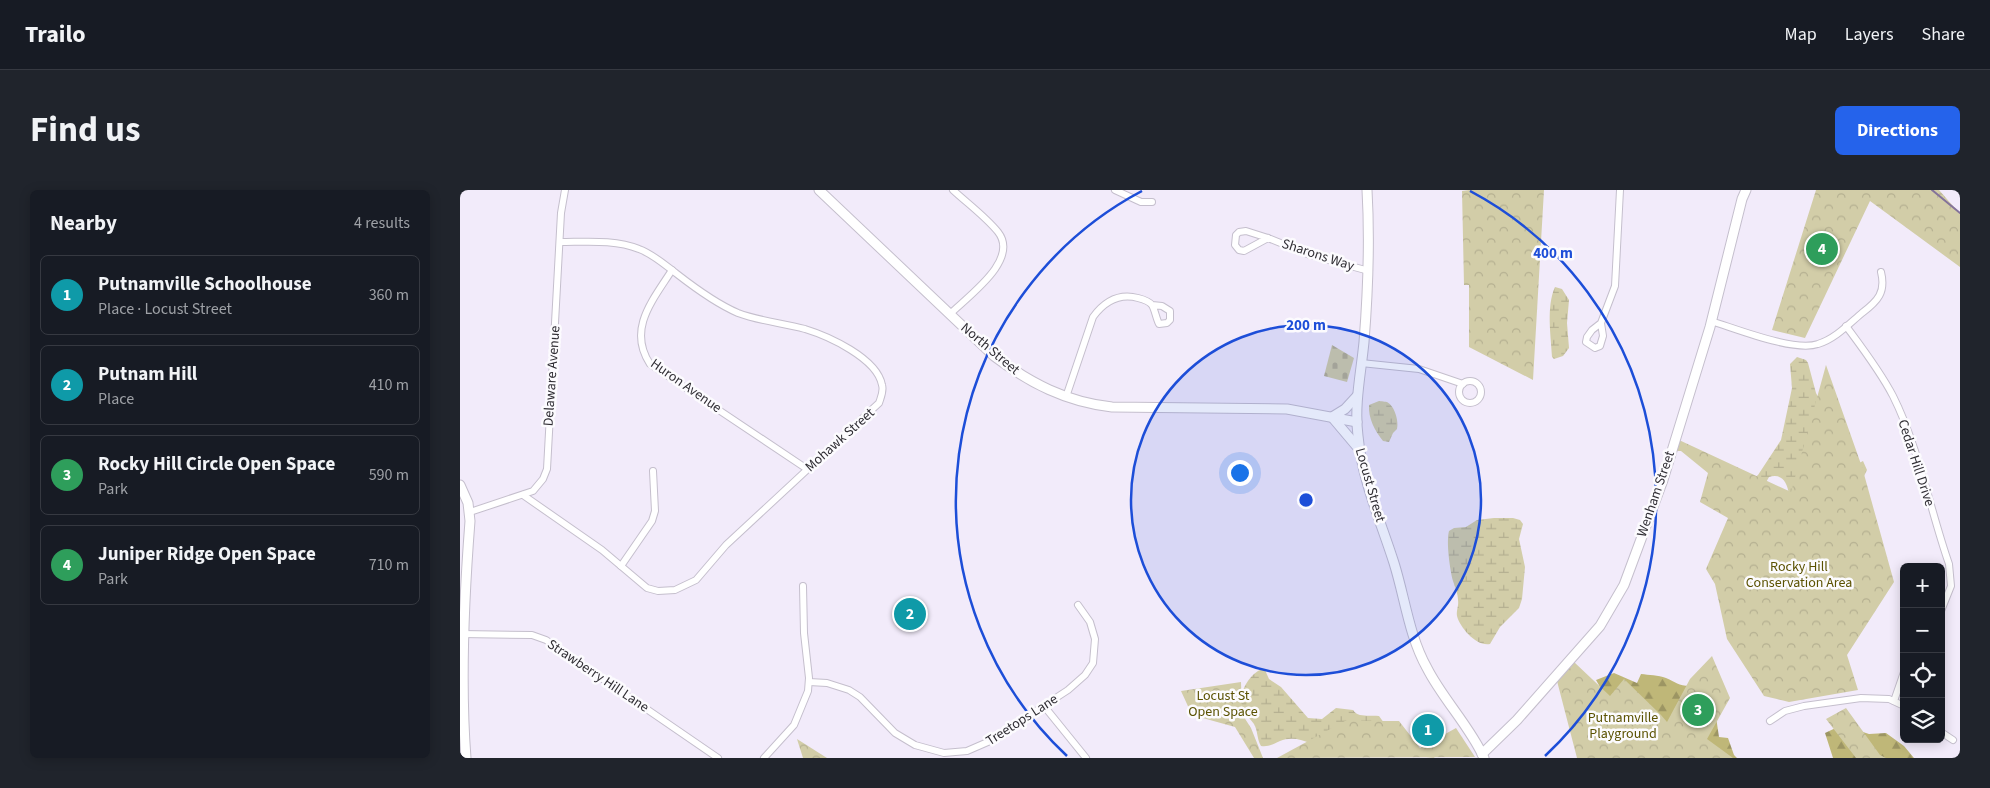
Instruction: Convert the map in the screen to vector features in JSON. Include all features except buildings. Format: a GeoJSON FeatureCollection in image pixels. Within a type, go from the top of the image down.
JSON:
{"type":"FeatureCollection","features":[{"type":"Feature","properties":{"kind":"main road","name":"North Street"},"geometry":{"type":"LineString","coordinates":[[819,190],[994,356],[1019,375],[1048,391],[1093,405],[1112,407],[1287,409],[1356,422]]}},
{"type":"Feature","properties":{"kind":"main road","name":"Locust Street"},"geometry":{"type":"LineString","coordinates":[[1367,190],[1369,272],[1356,422],[1365,476],[1395,565],[1419,651],[1427,669],[1483,756]]}},
{"type":"Feature","properties":{"kind":"main road","name":"Wenham Street"},"geometry":{"type":"LineString","coordinates":[[1483,756],[1600,626],[1624,585],[1663,480],[1711,321],[1742,199],[1746,190]]}},
{"type":"Feature","properties":{"kind":"main road"},"geometry":{"type":"LineString","coordinates":[[1357,396],[1345,409],[1332,417],[1360,450]]}},
{"type":"Feature","properties":{"kind":"main road"},"geometry":{"type":"LineString","coordinates":[[460,485],[470,512],[462,634],[466,758]]}},
{"type":"Feature","properties":{"kind":"street","name":"Delaware Avenue"},"geometry":{"type":"LineString","coordinates":[[470,512],[533,491],[538,486],[547,469],[561,213],[565,190]]}},
{"type":"Feature","properties":{"kind":"street"},"geometry":{"type":"LineString","coordinates":[[950,314],[997,268],[1003,251],[1003,242],[998,232],[953,190]]}},
{"type":"Feature","properties":{"kind":"street"},"geometry":{"type":"LineString","coordinates":[[1115,190],[1141,202],[1152,202]]}},
{"type":"Feature","properties":{"kind":"street"},"geometry":{"type":"LineString","coordinates":[[1600,324],[1615,286],[1620,190]]}},
{"type":"Feature","properties":{"kind":"street","name":"Sharons Way"},"geometry":{"type":"LineString","coordinates":[[1268,238],[1244,251],[1237,248],[1234,240],[1236,235],[1243,231],[1268,238],[1310,254],[1369,272]]}},
{"type":"Feature","properties":{"kind":"street","name":"Mohawk Street"},"geometry":{"type":"LineString","coordinates":[[523,495],[602,550],[647,588],[667,591],[687,586],[696,580],[726,545],[879,403],[883,394],[880,376],[874,368],[857,354],[833,340],[804,329],[737,312],[640,249],[623,244],[560,242]]}},
{"type":"Feature","properties":{"kind":"street","name":"Huron Avenue"},"geometry":{"type":"LineString","coordinates":[[672,270],[647,310],[642,323],[640,333],[641,345],[650,364],[807,469]]}},
{"type":"Feature","properties":{"kind":"street"},"geometry":{"type":"LineString","coordinates":[[1711,321],[1802,346],[1819,344],[1866,311],[1881,294],[1884,285],[1881,272]]}},
{"type":"Feature","properties":{"kind":"street"},"geometry":{"type":"LineString","coordinates":[[1066,397],[1093,317],[1099,309],[1106,303],[1124,296],[1144,300],[1152,305]]}},
{"type":"Feature","properties":{"kind":"street","name":"Cedar Hill Drive"},"geometry":{"type":"LineString","coordinates":[[1846,326],[1874,363],[1893,397],[1905,426],[1948,564],[1951,586],[1942,608]]}},
{"type":"Feature","properties":{"kind":"street"},"geometry":{"type":"LineString","coordinates":[[1361,363],[1419,369],[1463,384]]}},
{"type":"Feature","properties":{"kind":"street"},"geometry":{"type":"LineString","coordinates":[[621,566],[652,521],[655,511],[653,471]]}},
{"type":"Feature","properties":{"kind":"street"},"geometry":{"type":"LineString","coordinates":[[764,758],[794,725],[808,692],[803,586]]}},
{"type":"Feature","properties":{"kind":"street","name":"Treetops Lane"},"geometry":{"type":"LineString","coordinates":[[809,682],[827,683],[849,690],[860,697],[894,733],[922,748],[944,753],[960,753],[975,749],[1044,706],[1075,685],[1085,675],[1092,663],[1095,639],[1094,630],[1078,605]]}},
{"type":"Feature","properties":{"kind":"street","name":"Strawberry Hill Lane"},"geometry":{"type":"LineString","coordinates":[[462,634],[525,634],[546,640],[718,758]]}},
{"type":"Feature","properties":{"kind":"street"},"geometry":{"type":"LineString","coordinates":[[1894,701],[1900,684]]}},
{"type":"Feature","properties":{"kind":"street"},"geometry":{"type":"LineString","coordinates":[[1770,721],[1785,711],[1804,706],[1872,698],[1894,701],[1900,704]]}},
{"type":"Feature","properties":{"kind":"street"},"geometry":{"type":"LineString","coordinates":[[1044,706],[1086,758]]}},
{"type":"Feature","properties":{"kind":"street"},"geometry":{"type":"LineString","coordinates":[[1945,735],[1953,740]]}},
{"type":"Feature","properties":{"kind":"green space"},"geometry":{"type":"Polygon","coordinates":[[[1544,190],[1533,380],[1469,347],[1469,285],[1464,285],[1462,191],[1544,190]]]}},
{"type":"Feature","properties":{"kind":"green space"},"geometry":{"type":"Polygon","coordinates":[[[1816,190],[1939,190],[1960,214],[1960,267],[1870,201],[1805,338],[1772,330],[1816,190]]]}},
{"type":"Feature","properties":{"kind":"green space"},"geometry":{"type":"Polygon","coordinates":[[[1555,287],[1562,289],[1569,300],[1567,323],[1569,348],[1563,356],[1554,359],[1552,357],[1550,312],[1555,287]]]}},
{"type":"Feature","properties":{"kind":"green space"},"geometry":{"type":"Polygon","coordinates":[[[1332,345],[1354,358],[1347,382],[1324,376],[1332,345]]]}},
{"type":"Feature","properties":{"kind":"green space"},"geometry":{"type":"Polygon","coordinates":[[[1797,357],[1806,360],[1808,363],[1816,393],[1853,466],[1863,461],[1867,470],[1864,476],[1789,494],[1787,486],[1781,477],[1769,477],[1764,486],[1750,481],[1758,475],[1781,440],[1792,388],[1790,364],[1797,357]]]}},
{"type":"Feature","properties":{"kind":"green space","name":"Rocky Hill Conservation Area"},"geometry":{"type":"Polygon","coordinates":[[[1826,365],[1862,467],[1894,582],[1847,655],[1858,690],[1789,702],[1764,696],[1727,639],[1715,584],[1706,569],[1728,518],[1700,502],[1708,473],[1681,451],[1676,451],[1679,440],[1791,492],[1826,365]]]}},
{"type":"Feature","properties":{"kind":"green space"},"geometry":{"type":"Polygon","coordinates":[[[1379,401],[1390,404],[1397,418],[1397,429],[1389,442],[1383,441],[1380,437],[1370,415],[1369,405],[1379,401]]]}},
{"type":"Feature","properties":{"kind":"green space"},"geometry":{"type":"Polygon","coordinates":[[[1513,518],[1520,520],[1523,524],[1519,539],[1525,567],[1522,599],[1519,608],[1500,627],[1490,644],[1485,644],[1475,640],[1465,631],[1457,616],[1458,598],[1451,570],[1448,536],[1449,531],[1454,528],[1466,527],[1477,520],[1513,518]]]}},
{"type":"Feature","properties":{"kind":"green space","name":"Putnamville Playground"},"geometry":{"type":"Polygon","coordinates":[[[1712,656],[1730,698],[1707,739],[1733,758],[1577,758],[1557,681],[1574,662],[1610,696],[1624,679],[1667,722],[1690,679],[1712,656]]]}},
{"type":"Feature","properties":{"kind":"green space"},"geometry":{"type":"Polygon","coordinates":[[[1262,669],[1265,670],[1269,679],[1281,687],[1308,718],[1322,719],[1336,708],[1353,710],[1361,715],[1379,716],[1387,727],[1435,758],[1311,744],[1296,739],[1284,740],[1269,746],[1261,746],[1255,727],[1242,708],[1241,697],[1249,680],[1262,669]]]}},
{"type":"Feature","properties":{"kind":"green space"},"geometry":{"type":"Polygon","coordinates":[[[1614,673],[1637,683],[1641,674],[1663,677],[1680,685],[1690,686],[1716,717],[1719,737],[1728,738],[1734,755],[1737,758],[1655,758],[1609,703],[1596,680],[1614,673]]]}},
{"type":"Feature","properties":{"kind":"green space","name":"Locust St Open Space"},"geometry":{"type":"Polygon","coordinates":[[[1241,682],[1242,714],[1251,728],[1263,758],[1254,758],[1235,727],[1192,715],[1181,691],[1241,682]]]}},
{"type":"Feature","properties":{"kind":"green space"},"geometry":{"type":"Polygon","coordinates":[[[1846,708],[1880,755],[1886,758],[1856,758],[1826,719],[1846,708]]]}},
{"type":"Feature","properties":{"kind":"green space"},"geometry":{"type":"Polygon","coordinates":[[[1345,721],[1399,721],[1420,748],[1456,728],[1475,757],[1277,758],[1345,721]]]}},
{"type":"Feature","properties":{"kind":"green space"},"geometry":{"type":"Polygon","coordinates":[[[1842,725],[1869,734],[1886,733],[1904,746],[1914,758],[1833,758],[1825,733],[1842,725]]]}},
{"type":"Feature","properties":{"kind":"green space"},"geometry":{"type":"Polygon","coordinates":[[[797,739],[827,758],[803,758],[797,739]]]}},
{"type":"Feature","properties":{"kind":"waterway"},"geometry":{"type":"LineString","coordinates":[[1932,190],[1960,213]]}},
{"type":"Feature","properties":{"kind":"place","name":"Juniper Ridge Open Space"},"geometry":{"type":"Point","coordinates":[1822,249]}},
{"type":"Feature","properties":{"kind":"place","name":"Putnam Hill"},"geometry":{"type":"Point","coordinates":[910,614]}},
{"type":"Feature","properties":{"kind":"place","name":"Rocky Hill Circle Open Space"},"geometry":{"type":"Point","coordinates":[1698,710]}},
{"type":"Feature","properties":{"kind":"place","name":"Putnamville Schoolhouse"},"geometry":{"type":"Point","coordinates":[1428,730]}}]}
